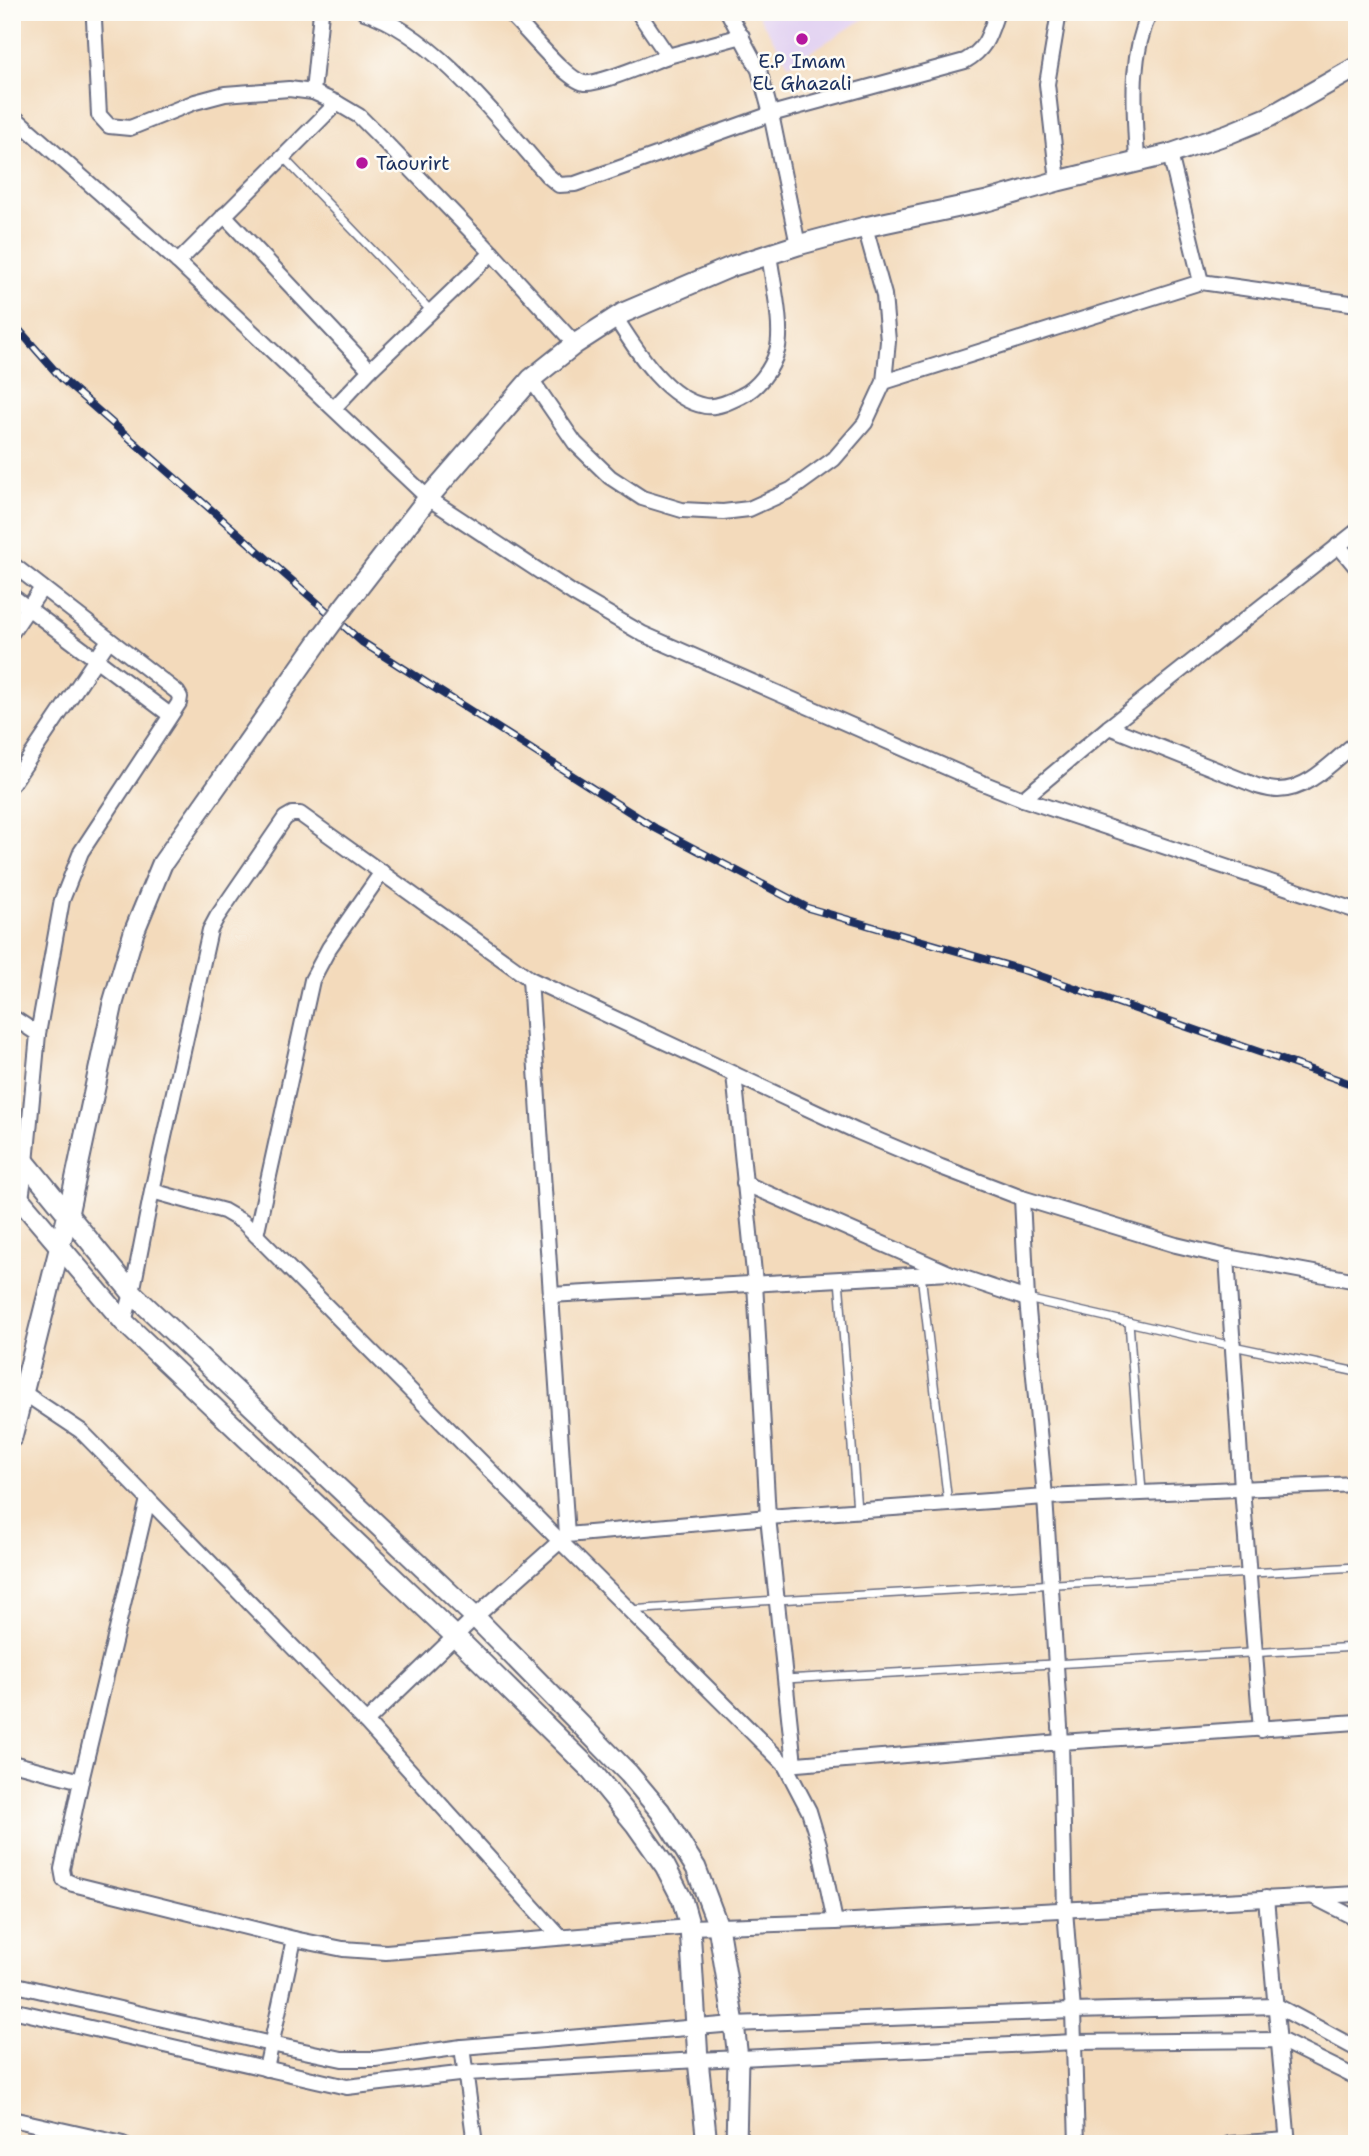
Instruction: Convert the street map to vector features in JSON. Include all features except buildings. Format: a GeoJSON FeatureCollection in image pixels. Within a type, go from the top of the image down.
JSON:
{"type":"FeatureCollection","features":[{"type":"Feature","properties":{"kind":"street"},"geometry":{"type":"LineString","coordinates":[[97,12],[94,20],[99,115],[109,126],[130,128],[195,102],[225,94],[289,89],[313,92],[337,103],[359,116],[492,253],[575,344]]}},
{"type":"Feature","properties":{"kind":"street"},"geometry":{"type":"LineString","coordinates":[[313,92],[321,12]]}},
{"type":"Feature","properties":{"kind":"street"},"geometry":{"type":"LineString","coordinates":[[364,12],[408,35],[442,61],[473,90],[547,175],[559,185],[575,184],[771,114],[965,61],[978,53],[987,41],[997,12]]}},
{"type":"Feature","properties":{"kind":"street"},"geometry":{"type":"LineString","coordinates":[[508,12],[572,78],[586,83],[668,56],[742,36]]}},
{"type":"Feature","properties":{"kind":"street"},"geometry":{"type":"LineString","coordinates":[[638,12],[668,56]]}},
{"type":"Feature","properties":{"kind":"street"},"geometry":{"type":"LineString","coordinates":[[728,12],[759,70],[771,114],[798,245]]}},
{"type":"Feature","properties":{"kind":"street"},"geometry":{"type":"LineString","coordinates":[[1058,181],[1047,84],[1059,12]]}},
{"type":"Feature","properties":{"kind":"street"},"geometry":{"type":"LineString","coordinates":[[1137,162],[1135,69],[1139,44],[1150,12]]}},
{"type":"Feature","properties":{"kind":"street"},"geometry":{"type":"LineString","coordinates":[[12,1437],[68,1214],[113,1003],[134,932],[162,864],[343,608],[428,498],[531,379],[615,317],[709,276],[769,254],[865,227],[987,201],[1170,154],[1269,117],[1357,66]]}},
{"type":"Feature","properties":{"kind":"street"},"geometry":{"type":"LineString","coordinates":[[178,262],[337,103]]}},
{"type":"Feature","properties":{"kind":"street"},"geometry":{"type":"LineString","coordinates":[[12,115],[178,262],[428,498],[574,594],[643,634],[1023,799],[1357,911]]}},
{"type":"Feature","properties":{"kind":"street"},"geometry":{"type":"LineString","coordinates":[[1170,154],[1201,282]]}},
{"type":"Feature","properties":{"kind":"street"},"geometry":{"type":"LineString","coordinates":[[224,215],[370,370]]}},
{"type":"Feature","properties":{"kind":"street"},"geometry":{"type":"LineString","coordinates":[[531,379],[575,443],[610,477],[642,498],[682,510],[723,512],[749,509],[791,490],[834,459],[865,423],[884,382],[888,341],[884,295],[865,227]]}},
{"type":"Feature","properties":{"kind":"street"},"geometry":{"type":"LineString","coordinates":[[334,408],[492,253]]}},
{"type":"Feature","properties":{"kind":"street"},"geometry":{"type":"LineString","coordinates":[[615,317],[644,361],[668,385],[688,400],[707,406],[728,403],[752,391],[768,371],[778,349],[779,325],[769,254]]}},
{"type":"Feature","properties":{"kind":"street"},"geometry":{"type":"LineString","coordinates":[[884,382],[1201,282],[1357,303]]}},
{"type":"Feature","properties":{"kind":"street"},"geometry":{"type":"LineString","coordinates":[[1023,799],[1109,726],[1357,531]]}},
{"type":"Feature","properties":{"kind":"street"},"geometry":{"type":"LineString","coordinates":[[1338,545],[1357,568]]}},
{"type":"Feature","properties":{"kind":"street"},"geometry":{"type":"LineString","coordinates":[[12,564],[180,697],[81,852],[68,881],[62,900],[38,1034],[19,1157],[17,1195],[124,1322],[455,1636],[591,1770],[636,1825],[665,1866],[682,1899],[690,1927],[706,2144]]}},
{"type":"Feature","properties":{"kind":"street"},"geometry":{"type":"LineString","coordinates":[[12,632],[42,588]]}},
{"type":"Feature","properties":{"kind":"street"},"geometry":{"type":"LineString","coordinates":[[12,596],[170,715]]}},
{"type":"Feature","properties":{"kind":"street"},"geometry":{"type":"LineString","coordinates":[[12,784],[109,640]]}},
{"type":"Feature","properties":{"kind":"street"},"geometry":{"type":"LineString","coordinates":[[1109,726],[1257,786],[1276,790],[1293,789],[1308,781],[1357,742]]}},
{"type":"Feature","properties":{"kind":"street"},"geometry":{"type":"LineString","coordinates":[[124,1322],[210,930],[285,818],[292,814],[300,814],[530,979],[856,1131],[1022,1198],[1176,1245],[1357,1281]]}},
{"type":"Feature","properties":{"kind":"street"},"geometry":{"type":"LineString","coordinates":[[256,1234],[312,980],[329,948],[382,872]]}},
{"type":"Feature","properties":{"kind":"street"},"geometry":{"type":"LineString","coordinates":[[530,979],[563,1538]]}},
{"type":"Feature","properties":{"kind":"street"},"geometry":{"type":"LineString","coordinates":[[12,1017],[38,1034]]}},
{"type":"Feature","properties":{"kind":"street"},"geometry":{"type":"LineString","coordinates":[[734,1074],[755,1283],[768,1517],[785,1679],[789,1765],[809,1811],[819,1844],[835,1922]]}},
{"type":"Feature","properties":{"kind":"street"},"geometry":{"type":"LineString","coordinates":[[19,1157],[132,1293],[475,1617],[629,1774],[660,1811],[696,1868],[718,1926],[738,2058],[736,2144]]}},
{"type":"Feature","properties":{"kind":"street"},"geometry":{"type":"LineString","coordinates":[[744,1183],[949,1273],[1027,1299]]}},
{"type":"Feature","properties":{"kind":"street"},"geometry":{"type":"LineString","coordinates":[[152,1191],[224,1211],[243,1222],[563,1538],[629,1610],[789,1765],[1061,1742],[1357,1722]]}},
{"type":"Feature","properties":{"kind":"street"},"geometry":{"type":"LineString","coordinates":[[1022,1198],[1027,1299],[1045,1497],[1061,1742],[1065,1910],[1073,2011],[1077,2144]]}},
{"type":"Feature","properties":{"kind":"street"},"geometry":{"type":"LineString","coordinates":[[1227,1257],[1261,1730]]}},
{"type":"Feature","properties":{"kind":"street"},"geometry":{"type":"LineString","coordinates":[[550,1295],[949,1273]]}},
{"type":"Feature","properties":{"kind":"street"},"geometry":{"type":"LineString","coordinates":[[24,1393],[80,1431],[148,1499],[366,1722],[560,1937]]}},
{"type":"Feature","properties":{"kind":"street"},"geometry":{"type":"LineString","coordinates":[[366,1722],[475,1617],[563,1538],[768,1517],[1045,1497],[1357,1484]]}},
{"type":"Feature","properties":{"kind":"street"},"geometry":{"type":"LineString","coordinates":[[148,1499],[62,1869],[64,1880],[74,1884],[294,1939],[344,1949],[386,1952],[690,1927],[835,1922],[1357,1894]]}},
{"type":"Feature","properties":{"kind":"street"},"geometry":{"type":"LineString","coordinates":[[12,1763],[81,1781]]}},
{"type":"Feature","properties":{"kind":"street"},"geometry":{"type":"LineString","coordinates":[[1313,1896],[1357,1919]]}},
{"type":"Feature","properties":{"kind":"street"},"geometry":{"type":"LineString","coordinates":[[1229,2144],[1288,2142],[1266,1898]]}},
{"type":"Feature","properties":{"kind":"street"},"geometry":{"type":"LineString","coordinates":[[266,2068],[294,1939]]}},
{"type":"Feature","properties":{"kind":"street"},"geometry":{"type":"LineString","coordinates":[[12,1984],[342,2059],[375,2059],[462,2047],[734,2024],[1277,2006],[1357,2049]]}},
{"type":"Feature","properties":{"kind":"street"},"geometry":{"type":"LineString","coordinates":[[12,2010],[347,2087],[467,2073],[698,2060],[1073,2042],[1280,2040],[1357,2078]]}},
{"type":"Feature","properties":{"kind":"street"},"geometry":{"type":"LineString","coordinates":[[462,2047],[475,2144]]}},
{"type":"Feature","properties":{"kind":"street"},"geometry":{"type":"LineString","coordinates":[[12,2119],[123,2144]]}},
{"type":"Feature","properties":{"kind":"lane"},"geometry":{"type":"LineString","coordinates":[[282,156],[432,312]]}},
{"type":"Feature","properties":{"kind":"lane"},"geometry":{"type":"LineString","coordinates":[[921,1274],[948,1504]]}},
{"type":"Feature","properties":{"kind":"lane"},"geometry":{"type":"LineString","coordinates":[[839,1279],[857,1511]]}},
{"type":"Feature","properties":{"kind":"lane"},"geometry":{"type":"LineString","coordinates":[[1027,1299],[1357,1372]]}},
{"type":"Feature","properties":{"kind":"lane"},"geometry":{"type":"LineString","coordinates":[[1129,1322],[1142,1493]]}},
{"type":"Feature","properties":{"kind":"lane"},"geometry":{"type":"LineString","coordinates":[[629,1610],[1357,1567]]}},
{"type":"Feature","properties":{"kind":"lane"},"geometry":{"type":"LineString","coordinates":[[785,1679],[1357,1647]]}},
{"type":"Feature","properties":{"kind":"shaded area","name":"E.P Imam EL Ghazali"},"geometry":{"type":"Polygon","coordinates":[[[756,12],[875,12],[789,65],[756,12]]]}},
{"type":"Feature","properties":{"kind":"railway"},"geometry":{"type":"LineString","coordinates":[[12,322],[62,379],[362,642],[655,828],[808,908],[1026,971],[1357,1086]]}},
{"type":"Feature","properties":{"kind":"place","name":"E.P Imam EL Ghazali"},"geometry":{"type":"Point","coordinates":[802,39]}},
{"type":"Feature","properties":{"kind":"place","name":"Taourirt"},"geometry":{"type":"Point","coordinates":[362,163]}}]}
